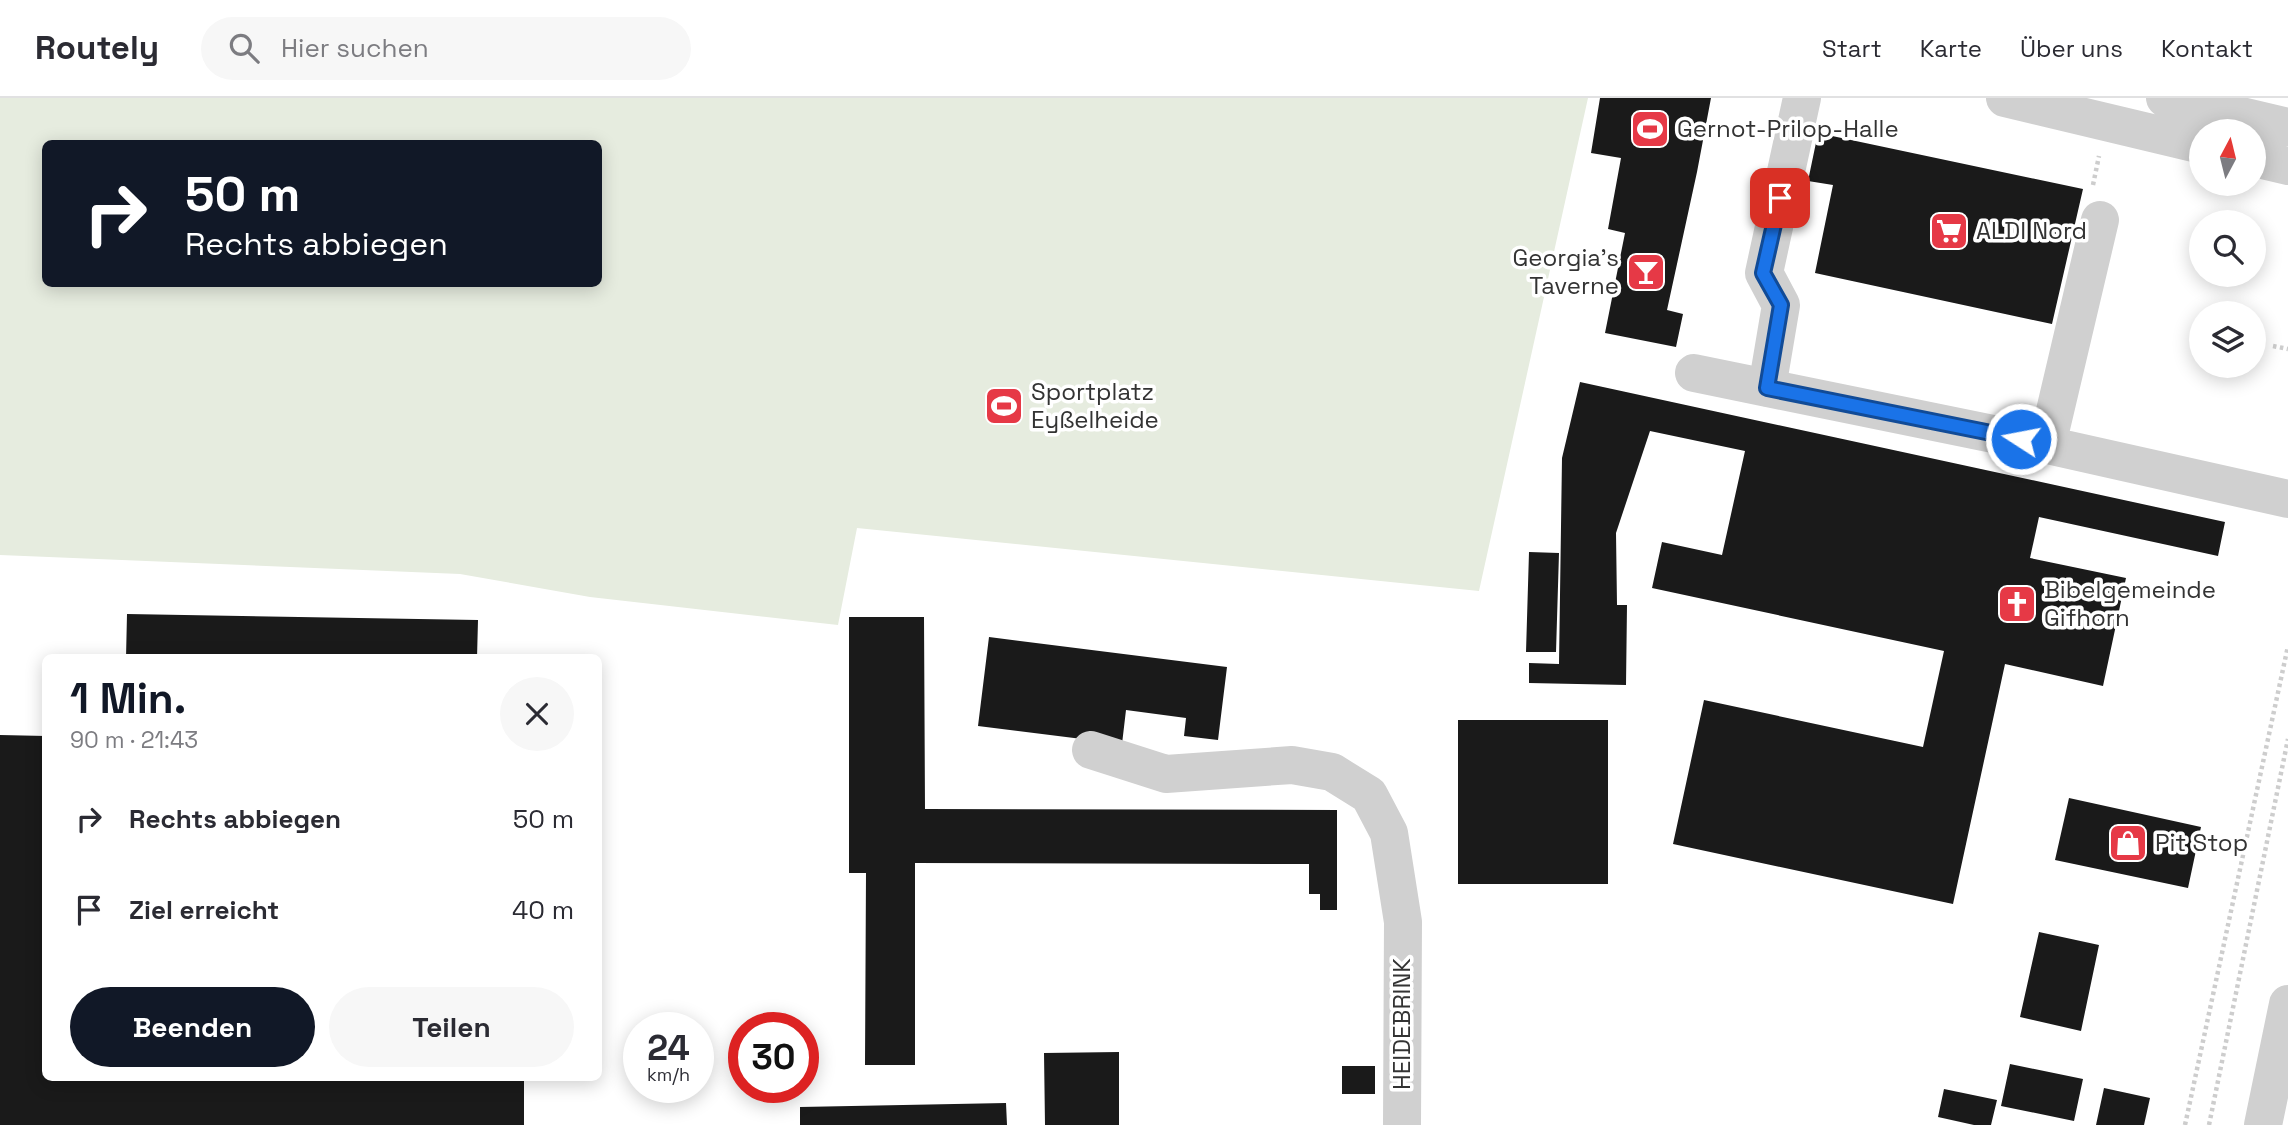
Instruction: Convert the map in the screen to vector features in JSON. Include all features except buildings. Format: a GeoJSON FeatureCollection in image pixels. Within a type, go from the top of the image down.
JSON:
{"type":"FeatureCollection","features":[{"type":"Feature","properties":{"kind":"street"},"geometry":{"type":"LineString","coordinates":[[1767,388],[1781,305],[1763,273],[1802,98]]}},
{"type":"Feature","properties":{"kind":"street"},"geometry":{"type":"LineString","coordinates":[[2005,98],[2189,142]]}},
{"type":"Feature","properties":{"kind":"street"},"geometry":{"type":"LineString","coordinates":[[2165,98],[2288,127]]}},
{"type":"Feature","properties":{"kind":"street"},"geometry":{"type":"LineString","coordinates":[[2266,161],[2288,166]]}},
{"type":"Feature","properties":{"kind":"street"},"geometry":{"type":"LineString","coordinates":[[2047,444],[2099,220]]}},
{"type":"Feature","properties":{"kind":"street"},"geometry":{"type":"LineString","coordinates":[[1694,373],[2047,444],[2288,499]]}},
{"type":"Feature","properties":{"kind":"street","name":"HEIDEBRINK"},"geometry":{"type":"LineString","coordinates":[[1091,750],[1166,774],[1292,765],[1332,772],[1369,795],[1389,833],[1403,922],[1402,1125]]}},
{"type":"Feature","properties":{"kind":"street"},"geometry":{"type":"LineString","coordinates":[[2263,1125],[2288,1004]]}},
{"type":"Feature","properties":{"kind":"path"},"geometry":{"type":"LineString","coordinates":[[2099,220],[2092,190],[2107,121]]}},
{"type":"Feature","properties":{"kind":"path"},"geometry":{"type":"LineString","coordinates":[[2273,346],[2288,349]]}},
{"type":"Feature","properties":{"kind":"path"},"geometry":{"type":"LineString","coordinates":[[2185,1125],[2288,646]]}},
{"type":"Feature","properties":{"kind":"path"},"geometry":{"type":"LineString","coordinates":[[2209,1125],[2288,739]]}},
{"type":"Feature","properties":{"kind":"shaded area","name":"Sportplatz Eyßelheide"},"geometry":{"type":"Polygon","coordinates":[[[0,98],[1588,98],[1479,591],[857,528],[838,625],[590,597],[460,574],[0,555],[0,98]]]}},
{"type":"Feature","properties":{"kind":"place","name":"Gernot-Prilop-Halle"},"geometry":{"type":"Point","coordinates":[1650,129]}},
{"type":"Feature","properties":{"kind":"place","name":"ALDI Nord"},"geometry":{"type":"Point","coordinates":[1949,231]}},
{"type":"Feature","properties":{"kind":"place","name":"Georgia's Taverne"},"geometry":{"type":"Point","coordinates":[1646,272]}},
{"type":"Feature","properties":{"kind":"place","name":"Sportplatz Eyßelheide"},"geometry":{"type":"Point","coordinates":[1004,406]}},
{"type":"Feature","properties":{"kind":"place","name":"Bibelgemeinde Gifhorn"},"geometry":{"type":"Point","coordinates":[2017,604]}},
{"type":"Feature","properties":{"kind":"place","name":"Pit Stop"},"geometry":{"type":"Point","coordinates":[2128,843]}},
{"type":"Feature","properties":{"kind":"route"},"geometry":{"type":"LineString","coordinates":[[1780,198],[1763,273],[1781,305],[1767,388],[2021,439]]}}]}
